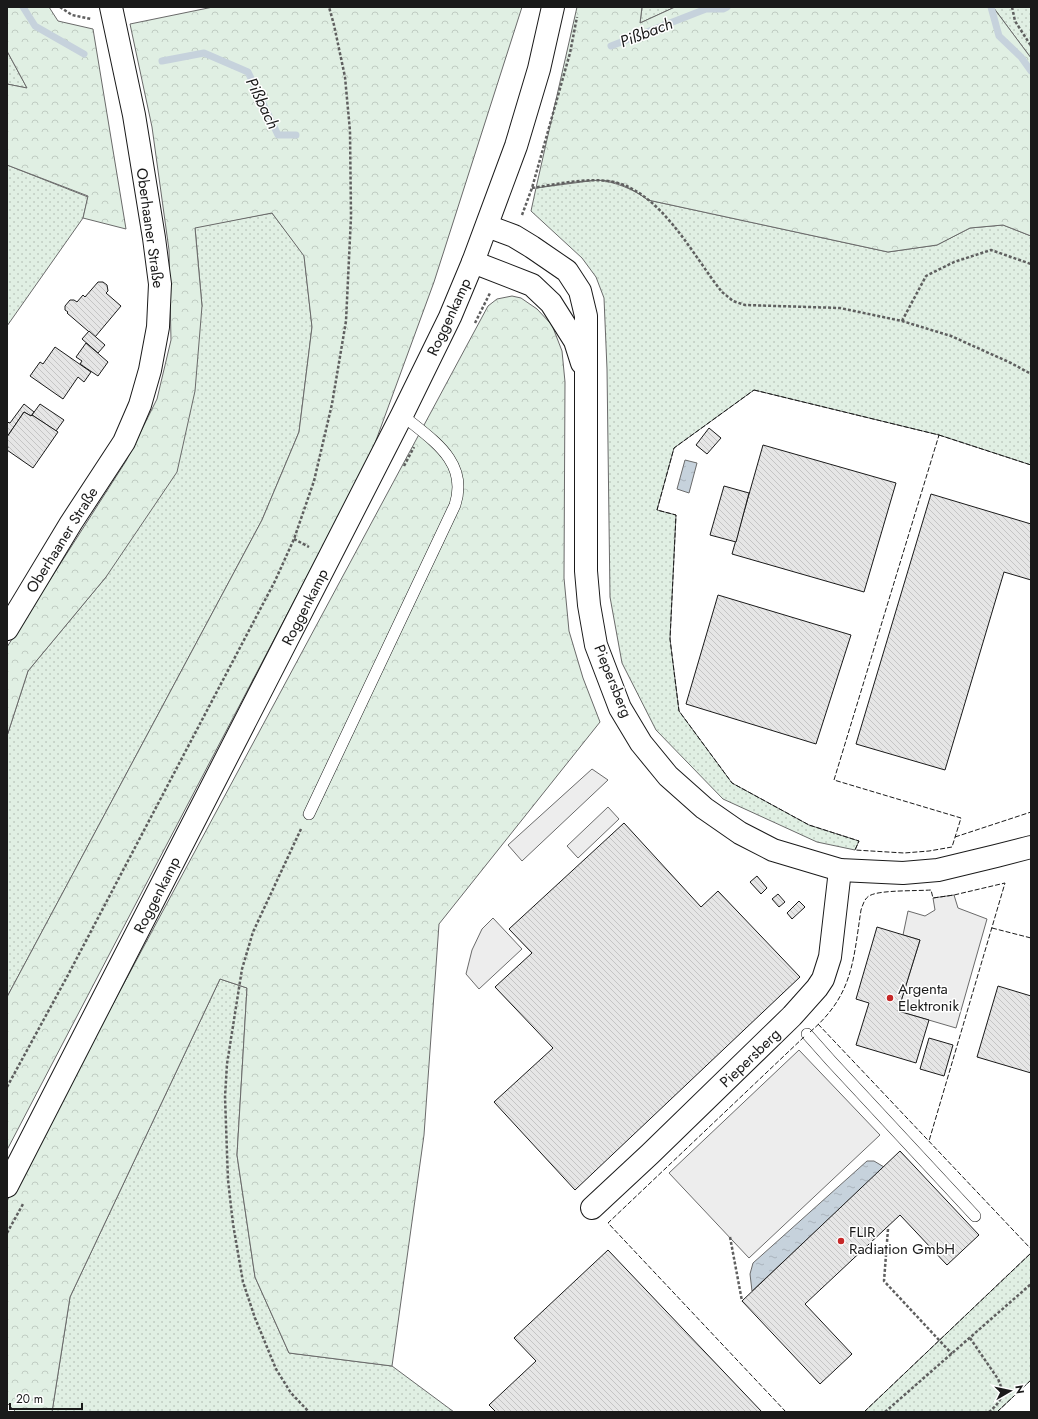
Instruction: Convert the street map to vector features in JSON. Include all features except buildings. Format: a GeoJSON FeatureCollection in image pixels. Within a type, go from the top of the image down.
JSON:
{"type":"FeatureCollection","features":[{"type":"Feature","properties":{"kind":"street","name":"Roggenkamp"},"geometry":{"type":"LineString","coordinates":[[7,1186],[402,415],[450,317],[487,226],[516,146],[539,69],[554,7]]}},
{"type":"Feature","properties":{"kind":"street","name":"Oberhaaner Straße"},"geometry":{"type":"LineString","coordinates":[[7,629],[71,523],[124,442],[140,405],[150,370],[158,327],[160,284],[155,246],[134,115],[112,13]]}},
{"type":"Feature","properties":{"kind":"street","name":"Piepersberg"},"geometry":{"type":"LineString","coordinates":[[487,226],[514,236],[532,246],[567,271],[580,291],[586,316],[586,571],[589,605],[596,645],[620,708],[641,743],[663,770],[704,808],[740,833],[773,850],[840,870],[903,873],[938,870],[1031,847]]}},
{"type":"Feature","properties":{"kind":"street","name":"Piepersberg"},"geometry":{"type":"LineString","coordinates":[[473,262],[532,285],[551,303],[575,341],[586,376]]}},
{"type":"Feature","properties":{"kind":"street","name":"Piepersberg"},"geometry":{"type":"LineString","coordinates":[[592,1208],[650,1154],[792,1016],[817,988],[823,979],[830,957],[840,870]]}},
{"type":"Feature","properties":{"kind":"lane"},"geometry":{"type":"LineString","coordinates":[[309,814],[458,496],[459,488],[457,472],[449,457],[402,415]]}},
{"type":"Feature","properties":{"kind":"lane"},"geometry":{"type":"LineString","coordinates":[[807,1034],[975,1216]]}},
{"type":"Feature","properties":{"kind":"path"},"geometry":{"type":"LineString","coordinates":[[60,7],[72,15],[86,19],[112,13]]}},
{"type":"Feature","properties":{"kind":"path"},"geometry":{"type":"LineString","coordinates":[[7,1087],[68,976],[275,581],[294,539],[314,481],[332,404],[346,321],[351,217],[350,131],[345,77],[329,7]]}},
{"type":"Feature","properties":{"kind":"path"},"geometry":{"type":"LineString","coordinates":[[1012,7],[1015,21],[1031,46]]}},
{"type":"Feature","properties":{"kind":"path"},"geometry":{"type":"LineString","coordinates":[[532,188],[597,180],[618,183],[636,191],[670,219],[722,292],[728,298],[739,303],[757,306],[840,308],[902,321],[951,336],[1011,363],[1031,374]]}},
{"type":"Feature","properties":{"kind":"path"},"geometry":{"type":"LineString","coordinates":[[902,321],[926,276],[954,262],[991,250],[1031,264]]}},
{"type":"Feature","properties":{"kind":"path"},"geometry":{"type":"LineString","coordinates":[[309,814],[293,844],[253,932],[242,969],[227,1064],[225,1097],[228,1180],[233,1224],[243,1282],[255,1318],[276,1369],[291,1393],[309,1412]]}},
{"type":"Feature","properties":{"kind":"path"},"geometry":{"type":"LineString","coordinates":[[888,1229],[884,1281],[952,1354]]}},
{"type":"Feature","properties":{"kind":"path"},"geometry":{"type":"LineString","coordinates":[[730,1237],[742,1301]]}},
{"type":"Feature","properties":{"kind":"path"},"geometry":{"type":"LineString","coordinates":[[885,1412],[1031,1284]]}},
{"type":"Feature","properties":{"kind":"path"},"geometry":{"type":"LineString","coordinates":[[970,1338],[1001,1385],[1001,1399],[989,1412]]}},
{"type":"Feature","properties":{"kind":"green space"},"geometry":{"type":"Polygon","coordinates":[[[7,7],[49,7],[58,21],[93,29],[126,229],[83,218],[88,196],[7,165],[7,84],[27,88],[7,51],[7,7]]]}},
{"type":"Feature","properties":{"kind":"green space"},"geometry":{"type":"Polygon","coordinates":[[[213,7],[522,7],[434,282],[371,454],[7,1150],[7,997],[262,520],[299,432],[312,327],[304,256],[272,213],[195,228],[202,306],[195,391],[177,472],[106,577],[28,671],[7,736],[7,647],[126,461],[157,399],[171,340],[169,250],[152,127],[130,24],[213,7]]]}},
{"type":"Feature","properties":{"kind":"green space"},"geometry":{"type":"Polygon","coordinates":[[[577,7],[642,7],[640,23],[675,7],[993,7],[1031,58],[1031,236],[1003,225],[970,228],[937,245],[888,252],[648,200],[620,184],[610,181],[584,181],[536,188],[577,7]]]}},
{"type":"Feature","properties":{"kind":"green space"},"geometry":{"type":"Polygon","coordinates":[[[642,7],[675,7],[640,23],[642,7]]]}},
{"type":"Feature","properties":{"kind":"green space"},"geometry":{"type":"Polygon","coordinates":[[[993,7],[1031,7],[1031,58],[993,7]]]}},
{"type":"Feature","properties":{"kind":"green space"},"geometry":{"type":"Polygon","coordinates":[[[7,51],[27,88],[7,84],[7,51]]]}},
{"type":"Feature","properties":{"kind":"green space"},"geometry":{"type":"Polygon","coordinates":[[[7,165],[88,197],[83,218],[7,326],[7,165]]]}},
{"type":"Feature","properties":{"kind":"green space"},"geometry":{"type":"Polygon","coordinates":[[[597,180],[611,182],[624,187],[648,200],[888,252],[937,245],[970,228],[1003,225],[1031,236],[1031,465],[939,435],[754,390],[674,448],[657,510],[676,515],[670,639],[679,711],[732,783],[809,825],[859,841],[855,850],[817,842],[723,799],[656,730],[622,663],[610,597],[607,369],[604,298],[596,277],[582,258],[531,211],[536,188],[597,180]]]}},
{"type":"Feature","properties":{"kind":"green space"},"geometry":{"type":"Polygon","coordinates":[[[272,213],[304,255],[312,327],[299,432],[262,520],[7,997],[7,736],[28,671],[106,577],[202,306],[195,227],[272,213]]]}},
{"type":"Feature","properties":{"kind":"green space"},"geometry":{"type":"Polygon","coordinates":[[[512,296],[521,298],[537,309],[552,325],[562,351],[565,382],[564,578],[569,631],[583,678],[600,722],[439,924],[424,1135],[392,1366],[289,1353],[255,1277],[237,1155],[247,988],[220,979],[70,1297],[52,1412],[16,1412],[7,1403],[7,1201],[488,306],[497,299],[512,296]]]}},
{"type":"Feature","properties":{"kind":"green space"},"geometry":{"type":"Polygon","coordinates":[[[220,979],[247,988],[237,1155],[255,1277],[289,1353],[392,1366],[454,1412],[52,1412],[70,1297],[220,979]]]}},
{"type":"Feature","properties":{"kind":"green space"},"geometry":{"type":"Polygon","coordinates":[[[1031,1253],[1031,1380],[997,1412],[864,1412],[1031,1253]]]}},
{"type":"Feature","properties":{"kind":"shaded area"},"geometry":{"type":"Polygon","coordinates":[[[592,769],[608,780],[522,861],[508,845],[592,769]]]}},
{"type":"Feature","properties":{"kind":"shaded area"},"geometry":{"type":"Polygon","coordinates":[[[608,807],[619,819],[578,858],[567,846],[608,807]]]}},
{"type":"Feature","properties":{"kind":"shaded area"},"geometry":{"type":"Polygon","coordinates":[[[954,895],[958,908],[987,919],[956,1028],[898,1011],[920,940],[903,935],[908,911],[925,916],[935,910],[933,898],[954,895]]]}},
{"type":"Feature","properties":{"kind":"shaded area"},"geometry":{"type":"Polygon","coordinates":[[[493,918],[522,949],[479,989],[466,974],[472,950],[482,929],[493,918]]]}},
{"type":"Feature","properties":{"kind":"shaded area"},"geometry":{"type":"Polygon","coordinates":[[[799,1050],[880,1135],[749,1258],[669,1173],[799,1050]]]}},
{"type":"Feature","properties":{"kind":"water"},"geometry":{"type":"Polygon","coordinates":[[[685,460],[697,463],[689,493],[677,489],[685,460]]]}},
{"type":"Feature","properties":{"kind":"water"},"geometry":{"type":"Polygon","coordinates":[[[867,1161],[874,1161],[884,1167],[752,1291],[750,1274],[753,1263],[867,1161]]]}},
{"type":"Feature","properties":{"kind":"waterway","name":"Pißbach"},"geometry":{"type":"LineString","coordinates":[[23,7],[35,26],[84,54]]}},
{"type":"Feature","properties":{"kind":"waterway","name":"Pißbach"},"geometry":{"type":"LineString","coordinates":[[611,46],[706,9],[723,9],[727,7]]}},
{"type":"Feature","properties":{"kind":"waterway","name":"Pißbach"},"geometry":{"type":"LineString","coordinates":[[991,7],[999,36],[1021,57],[1031,71]]}},
{"type":"Feature","properties":{"kind":"waterway","name":"Pißbach"},"geometry":{"type":"LineString","coordinates":[[162,61],[204,53],[248,72],[278,135],[296,135]]}},
{"type":"Feature","properties":{"kind":"fence"},"geometry":{"type":"LineString","coordinates":[[754,390],[939,435],[834,780],[961,818],[952,847],[904,853],[855,850],[859,841],[809,825],[732,783],[679,711],[670,639],[676,515],[657,510],[674,448],[754,390]]}},
{"type":"Feature","properties":{"kind":"fence"},"geometry":{"type":"LineString","coordinates":[[939,435],[1031,465]]}},
{"type":"Feature","properties":{"kind":"fence"},"geometry":{"type":"LineString","coordinates":[[955,837],[1031,812]]}},
{"type":"Feature","properties":{"kind":"fence"},"geometry":{"type":"LineString","coordinates":[[810,1032],[835,1005],[849,977],[856,946],[861,910],[867,897],[883,892],[931,890],[933,898],[954,895],[1005,883],[929,1141]]}},
{"type":"Feature","properties":{"kind":"fence"},"geometry":{"type":"LineString","coordinates":[[992,928],[1031,938]]}},
{"type":"Feature","properties":{"kind":"fence"},"geometry":{"type":"LineString","coordinates":[[818,1024],[1031,1249]]}},
{"type":"Feature","properties":{"kind":"fence"},"geometry":{"type":"LineString","coordinates":[[786,1412],[608,1223],[805,1036]]}},
{"type":"Feature","properties":{"kind":"fence"},"geometry":{"type":"LineString","coordinates":[[864,1412],[1031,1253]]}},
{"type":"Feature","properties":{"kind":"fence"},"geometry":{"type":"LineString","coordinates":[[997,1412],[1031,1380]]}},
{"type":"Feature","properties":{"kind":"place","name":"Argenta Elektronik"},"geometry":{"type":"Point","coordinates":[890,998]}},
{"type":"Feature","properties":{"kind":"place","name":"FLIR Radiation GmbH"},"geometry":{"type":"Point","coordinates":[841,1241]}}]}
